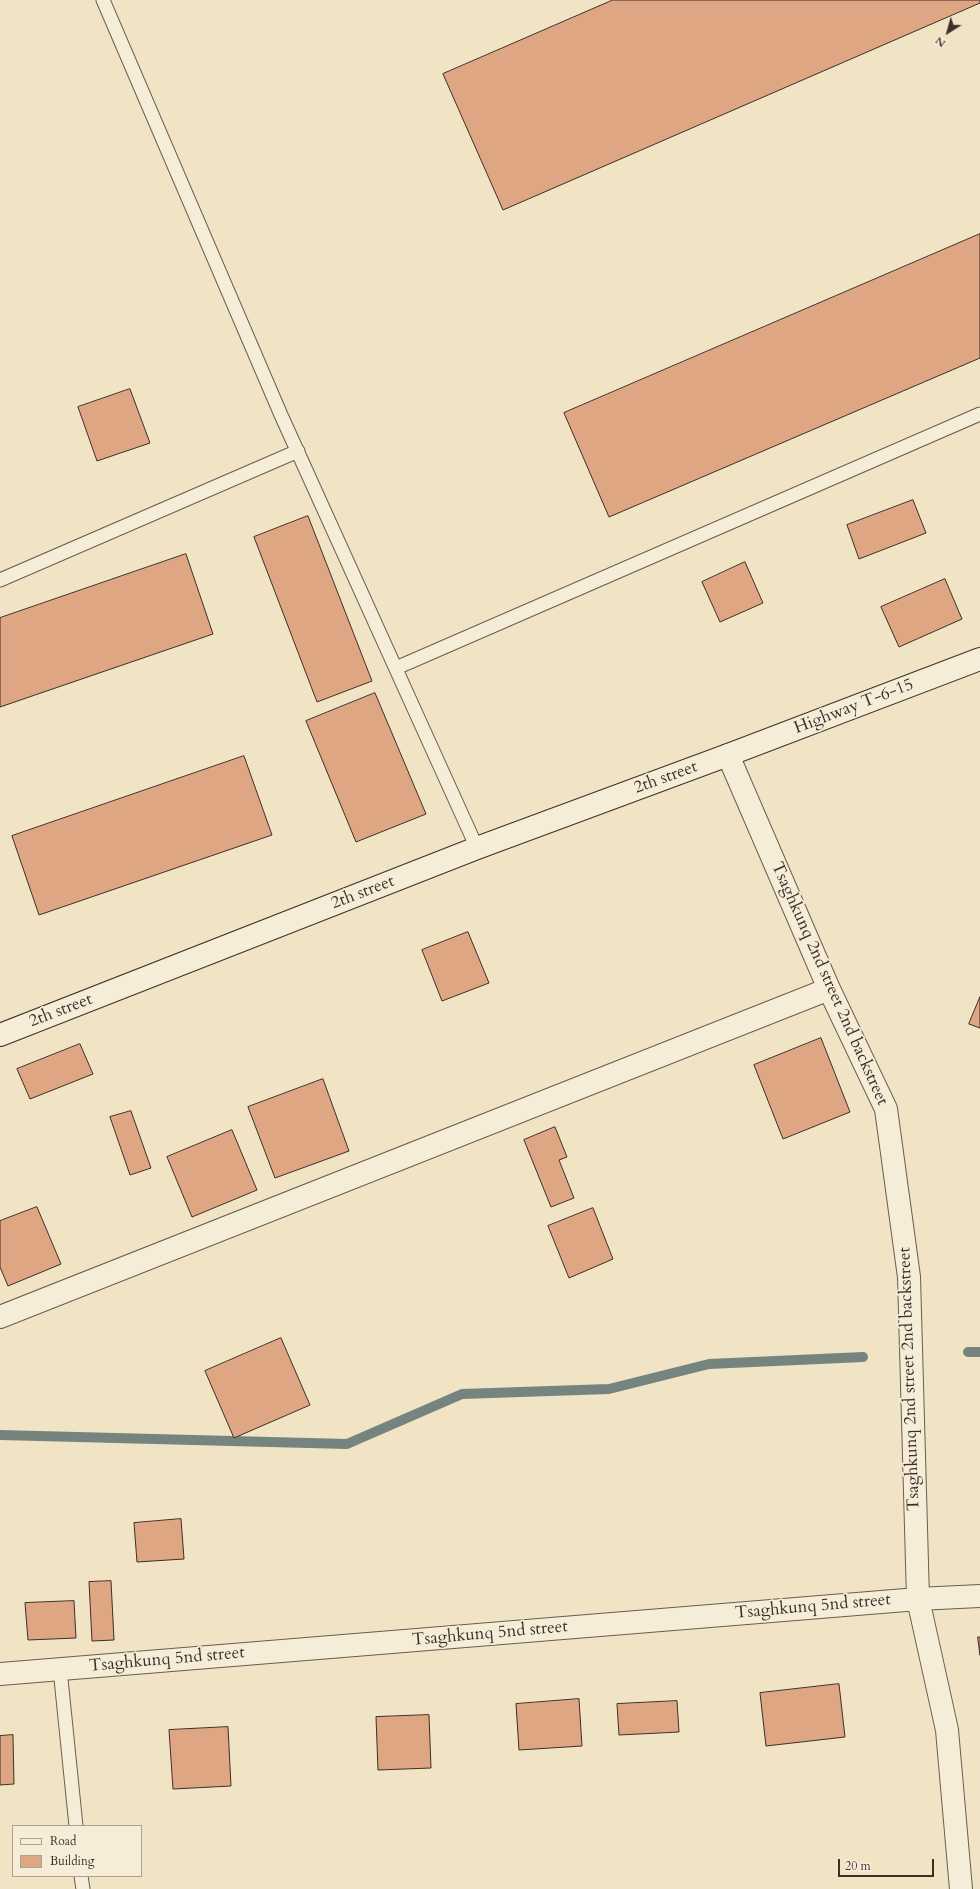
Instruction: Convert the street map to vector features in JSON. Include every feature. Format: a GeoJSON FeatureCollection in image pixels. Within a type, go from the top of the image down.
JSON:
{"type":"FeatureCollection","features":[{"type":"Feature","properties":{"kind":"street","name":"Highway T-6-15"},"geometry":{"type":"LineString","coordinates":[[728,755],[980,659]]}},
{"type":"Feature","properties":{"kind":"street","name":"2th street"},"geometry":{"type":"LineString","coordinates":[[0,1035],[477,848],[728,755]]}},
{"type":"Feature","properties":{"kind":"street","name":"Tsaghkunq 2nd street 2nd backstreet"},"geometry":{"type":"LineString","coordinates":[[728,755],[829,989],[886,1109],[909,1277],[918,1599],[947,1730],[961,1889]]}},
{"type":"Feature","properties":{"kind":"street"},"geometry":{"type":"LineString","coordinates":[[0,1317],[829,989]]}},
{"type":"Feature","properties":{"kind":"street","name":"Tsaghkunq 5nd street"},"geometry":{"type":"LineString","coordinates":[[0,1674],[918,1599],[980,1596]]}},
{"type":"Feature","properties":{"kind":"lane"},"geometry":{"type":"LineString","coordinates":[[103,0],[298,451],[477,848]]}},
{"type":"Feature","properties":{"kind":"lane"},"geometry":{"type":"LineString","coordinates":[[396,668],[980,414]]}},
{"type":"Feature","properties":{"kind":"lane"},"geometry":{"type":"LineString","coordinates":[[0,580],[298,451]]}},
{"type":"Feature","properties":{"kind":"lane"},"geometry":{"type":"LineString","coordinates":[[60,1669],[76,1825]]}},
{"type":"Feature","properties":{"kind":"lane"},"geometry":{"type":"LineString","coordinates":[[81,1877],[83,1889]]}},
{"type":"Feature","properties":{"kind":"building"},"geometry":{"type":"Polygon","coordinates":[[[613,0],[980,0],[980,3],[503,210],[443,74],[613,0]]]}},
{"type":"Feature","properties":{"kind":"building"},"geometry":{"type":"Polygon","coordinates":[[[980,234],[980,358],[609,517],[564,413],[980,234]]]}},
{"type":"Feature","properties":{"kind":"building"},"geometry":{"type":"Polygon","coordinates":[[[130,389],[150,443],[97,461],[78,407],[130,389]]]}},
{"type":"Feature","properties":{"kind":"building"},"geometry":{"type":"Polygon","coordinates":[[[913,500],[926,533],[859,559],[847,525],[913,500]]]}},
{"type":"Feature","properties":{"kind":"building"},"geometry":{"type":"Polygon","coordinates":[[[308,516],[372,681],[317,702],[254,537],[308,516]]]}},
{"type":"Feature","properties":{"kind":"building"},"geometry":{"type":"Polygon","coordinates":[[[186,554],[213,634],[0,707],[0,618],[186,554]]]}},
{"type":"Feature","properties":{"kind":"building"},"geometry":{"type":"Polygon","coordinates":[[[745,562],[763,603],[720,622],[702,582],[745,562]]]}},
{"type":"Feature","properties":{"kind":"building"},"geometry":{"type":"Polygon","coordinates":[[[945,579],[962,619],[899,647],[881,607],[945,579]]]}},
{"type":"Feature","properties":{"kind":"building"},"geometry":{"type":"Polygon","coordinates":[[[375,693],[426,814],[356,842],[306,721],[375,693]]]}},
{"type":"Feature","properties":{"kind":"building"},"geometry":{"type":"Polygon","coordinates":[[[244,756],[272,835],[39,915],[12,836],[244,756]]]}},
{"type":"Feature","properties":{"kind":"building"},"geometry":{"type":"Polygon","coordinates":[[[468,932],[489,983],[442,1001],[422,950],[468,932]]]}},
{"type":"Feature","properties":{"kind":"building"},"geometry":{"type":"Polygon","coordinates":[[[980,997],[980,1028],[969,1024],[980,997]]]}},
{"type":"Feature","properties":{"kind":"building"},"geometry":{"type":"Polygon","coordinates":[[[821,1038],[850,1112],[783,1139],[754,1065],[821,1038]]]}},
{"type":"Feature","properties":{"kind":"building"},"geometry":{"type":"Polygon","coordinates":[[[80,1044],[93,1074],[30,1099],[17,1069],[80,1044]]]}},
{"type":"Feature","properties":{"kind":"building"},"geometry":{"type":"Polygon","coordinates":[[[323,1079],[349,1151],[275,1178],[248,1107],[323,1079]]]}},
{"type":"Feature","properties":{"kind":"building"},"geometry":{"type":"Polygon","coordinates":[[[131,1111],[151,1168],[130,1175],[110,1117],[131,1111]]]}},
{"type":"Feature","properties":{"kind":"building"},"geometry":{"type":"Polygon","coordinates":[[[555,1127],[567,1157],[559,1160],[574,1198],[551,1207],[524,1140],[555,1127]]]}},
{"type":"Feature","properties":{"kind":"building"},"geometry":{"type":"Polygon","coordinates":[[[232,1130],[257,1190],[192,1217],[167,1157],[232,1130]]]}},
{"type":"Feature","properties":{"kind":"building"},"geometry":{"type":"Polygon","coordinates":[[[37,1207],[61,1264],[8,1286],[0,1267],[0,1221],[37,1207]]]}},
{"type":"Feature","properties":{"kind":"building"},"geometry":{"type":"Polygon","coordinates":[[[593,1208],[613,1259],[569,1278],[548,1226],[593,1208]]]}},
{"type":"Feature","properties":{"kind":"building"},"geometry":{"type":"Polygon","coordinates":[[[281,1338],[310,1405],[234,1438],[205,1371],[281,1338]]]}},
{"type":"Feature","properties":{"kind":"building"},"geometry":{"type":"Polygon","coordinates":[[[181,1519],[184,1559],[137,1562],[134,1523],[181,1519]]]}},
{"type":"Feature","properties":{"kind":"building"},"geometry":{"type":"Polygon","coordinates":[[[111,1581],[114,1640],[92,1641],[89,1582],[111,1581]]]}},
{"type":"Feature","properties":{"kind":"building"},"geometry":{"type":"Polygon","coordinates":[[[74,1601],[76,1638],[28,1640],[25,1603],[74,1601]]]}},
{"type":"Feature","properties":{"kind":"building"},"geometry":{"type":"Polygon","coordinates":[[[978,1637],[980,1637],[980,1655],[978,1637]]]}},
{"type":"Feature","properties":{"kind":"building"},"geometry":{"type":"Polygon","coordinates":[[[839,1684],[845,1737],[766,1746],[760,1693],[839,1684]]]}},
{"type":"Feature","properties":{"kind":"building"},"geometry":{"type":"Polygon","coordinates":[[[579,1699],[582,1746],[519,1750],[516,1704],[579,1699]]]}},
{"type":"Feature","properties":{"kind":"building"},"geometry":{"type":"Polygon","coordinates":[[[677,1701],[679,1732],[619,1735],[617,1704],[677,1701]]]}},
{"type":"Feature","properties":{"kind":"building"},"geometry":{"type":"Polygon","coordinates":[[[429,1715],[431,1768],[378,1770],[376,1717],[429,1715]]]}},
{"type":"Feature","properties":{"kind":"building"},"geometry":{"type":"Polygon","coordinates":[[[228,1727],[231,1786],[173,1789],[169,1730],[228,1727]]]}},
{"type":"Feature","properties":{"kind":"building"},"geometry":{"type":"Polygon","coordinates":[[[13,1735],[14,1784],[0,1785],[0,1736],[13,1735]]]}},
{"type":"Feature","properties":{"kind":"waterway"},"geometry":{"type":"LineString","coordinates":[[968,1352],[980,1352]]}},
{"type":"Feature","properties":{"kind":"waterway"},"geometry":{"type":"LineString","coordinates":[[0,1435],[347,1444],[462,1394],[609,1389],[709,1364],[863,1357]]}}]}
